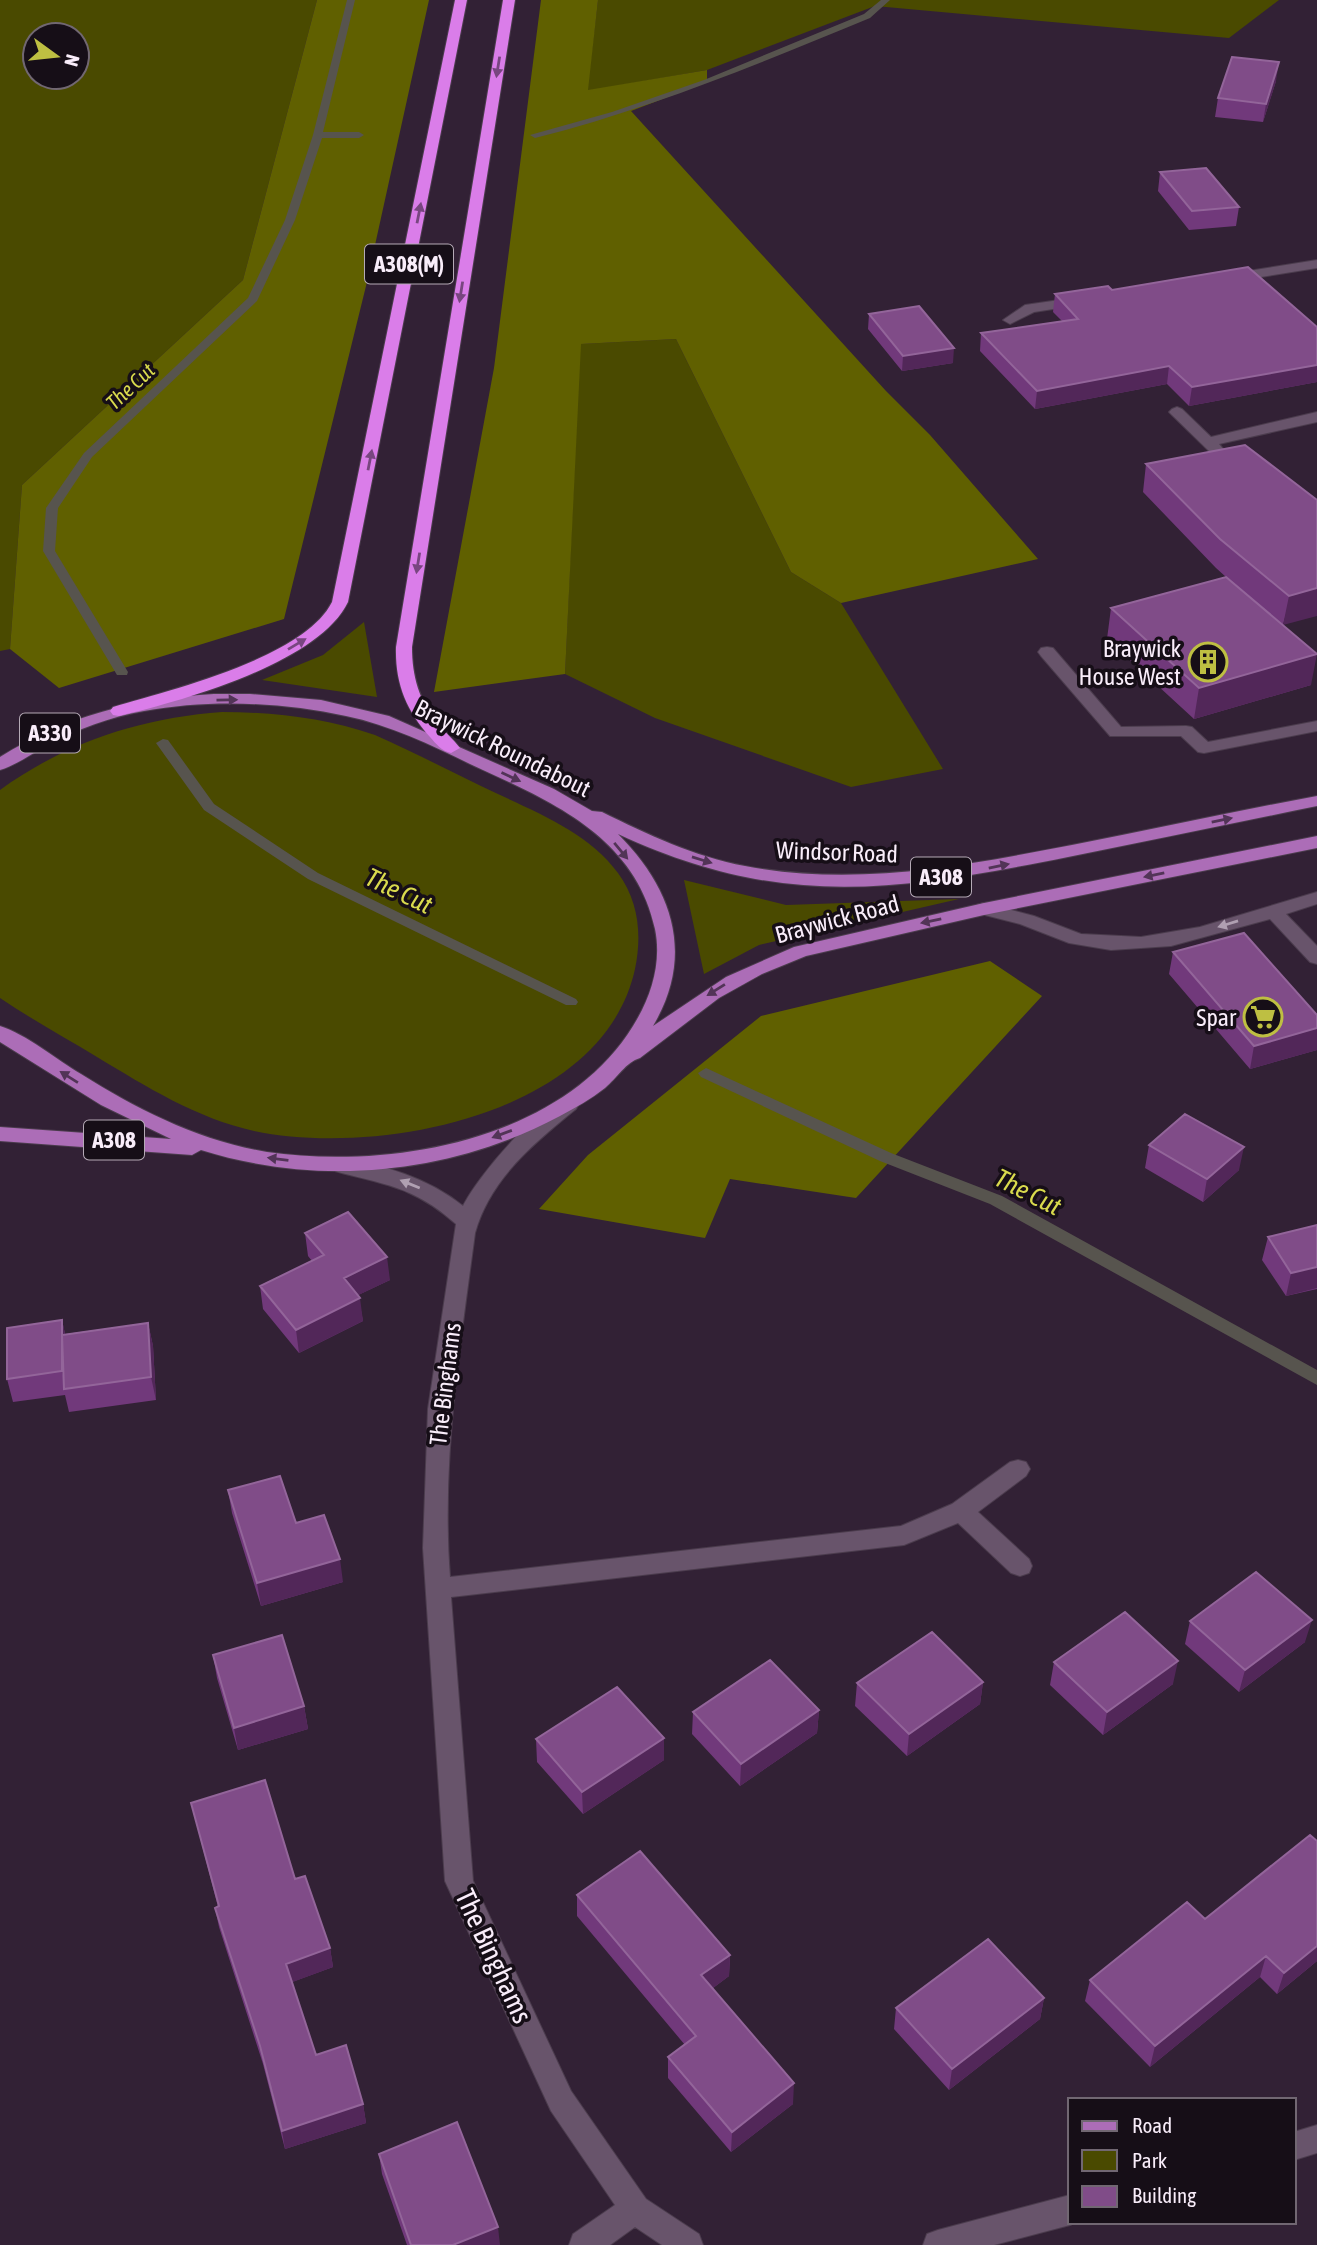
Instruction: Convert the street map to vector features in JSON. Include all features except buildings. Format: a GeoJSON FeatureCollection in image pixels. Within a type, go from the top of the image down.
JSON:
{"type":"FeatureCollection","features":[{"type":"Feature","properties":{"kind":"highway","name":"A308(M)"},"geometry":{"type":"LineString","coordinates":[[119,711],[277,655],[321,627],[340,603],[348,577],[461,0]]}},
{"type":"Feature","properties":{"kind":"highway","name":"A308(M)"},"geometry":{"type":"LineString","coordinates":[[451,748],[428,726],[414,705],[404,675],[404,647],[509,0]]}},
{"type":"Feature","properties":{"kind":"main road","name":"Braywick Roundabout"},"geometry":{"type":"LineString","coordinates":[[0,765],[38,743],[119,711],[218,701],[310,704],[382,720],[451,748],[571,805],[607,835],[643,879],[657,905],[666,933],[663,987],[651,1015],[607,1076],[581,1094],[517,1129],[429,1156],[382,1163],[330,1163],[279,1160],[228,1151],[187,1139],[142,1119],[0,1033]]}},
{"type":"Feature","properties":{"kind":"main road","name":"A330"},"geometry":{"type":"LineString","coordinates":[[0,749],[101,716]]}},
{"type":"Feature","properties":{"kind":"main road","name":"Windsor Road"},"geometry":{"type":"LineString","coordinates":[[571,805],[659,846],[710,863],[768,876],[848,883],[888,883],[969,873],[1317,801]]}},
{"type":"Feature","properties":{"kind":"main road","name":"Braywick Road"},"geometry":{"type":"LineString","coordinates":[[607,1076],[697,1002],[755,968],[832,942],[1317,842]]}},
{"type":"Feature","properties":{"kind":"main road","name":"A308"},"geometry":{"type":"LineString","coordinates":[[0,1134],[112,1140],[228,1151]]}},
{"type":"Feature","properties":{"kind":"street"},"geometry":{"type":"LineString","coordinates":[[1208,281],[1317,264]]}},
{"type":"Feature","properties":{"kind":"street"},"geometry":{"type":"LineString","coordinates":[[1010,320],[1030,308],[1098,298]]}},
{"type":"Feature","properties":{"kind":"street"},"geometry":{"type":"LineString","coordinates":[[1177,412],[1226,458]]}},
{"type":"Feature","properties":{"kind":"street"},"geometry":{"type":"LineString","coordinates":[[1207,442],[1317,417]]}},
{"type":"Feature","properties":{"kind":"street"},"geometry":{"type":"LineString","coordinates":[[1047,652],[1116,732],[1186,731],[1204,748],[1317,726]]}},
{"type":"Feature","properties":{"kind":"street"},"geometry":{"type":"LineString","coordinates":[[984,909],[1018,917],[1080,940],[1125,944],[1174,939],[1317,898]]}},
{"type":"Feature","properties":{"kind":"street"},"geometry":{"type":"LineString","coordinates":[[1273,911],[1317,958]]}},
{"type":"Feature","properties":{"kind":"street","name":"The Binghams"},"geometry":{"type":"LineString","coordinates":[[581,1094],[508,1158],[479,1197],[466,1221],[440,1409],[437,1456],[437,1589],[459,1881],[561,2101],[635,2209],[688,2245]]}},
{"type":"Feature","properties":{"kind":"street"},"geometry":{"type":"LineString","coordinates":[[330,1163],[376,1172],[410,1183],[435,1195],[466,1221]]}},
{"type":"Feature","properties":{"kind":"street"},"geometry":{"type":"LineString","coordinates":[[437,1589],[904,1535],[961,1511],[1018,1469]]}},
{"type":"Feature","properties":{"kind":"street"},"geometry":{"type":"LineString","coordinates":[[961,1511],[1020,1566]]}},
{"type":"Feature","properties":{"kind":"street"},"geometry":{"type":"LineString","coordinates":[[1296,2145],[1317,2139]]}},
{"type":"Feature","properties":{"kind":"street"},"geometry":{"type":"LineString","coordinates":[[584,2245],[635,2209]]}},
{"type":"Feature","properties":{"kind":"street"},"geometry":{"type":"LineString","coordinates":[[938,2245],[1068,2211]]}},
{"type":"Feature","properties":{"kind":"green space"},"geometry":{"type":"Polygon","coordinates":[[[0,0],[317,0],[243,280],[22,485],[10,649],[0,651],[0,0]]]}},
{"type":"Feature","properties":{"kind":"green space"},"geometry":{"type":"Polygon","coordinates":[[[598,0],[1279,0],[1229,38],[875,6],[707,70],[587,91],[598,0]]]}},
{"type":"Feature","properties":{"kind":"green space"},"geometry":{"type":"Polygon","coordinates":[[[676,339],[791,572],[841,603],[943,769],[851,787],[655,718],[565,674],[580,344],[676,339]]]}},
{"type":"Feature","properties":{"kind":"green space"},"geometry":{"type":"Polygon","coordinates":[[[364,622],[377,697],[262,680],[323,655],[364,622]]]}},
{"type":"Feature","properties":{"kind":"green space"},"geometry":{"type":"Polygon","coordinates":[[[222,712],[300,717],[375,735],[556,822],[590,844],[605,858],[625,884],[634,907],[638,931],[637,956],[635,969],[614,1019],[579,1060],[533,1092],[479,1115],[420,1130],[361,1137],[304,1138],[254,1131],[192,1110],[134,1079],[0,998],[0,790],[51,758],[105,735],[162,720],[222,712]]]}},
{"type":"Feature","properties":{"kind":"green space"},"geometry":{"type":"Polygon","coordinates":[[[684,880],[786,905],[959,899],[759,945],[704,974],[684,880]]]}},
{"type":"Feature","properties":{"kind":"shaded area"},"geometry":{"type":"Polygon","coordinates":[[[317,0],[429,0],[366,286],[284,619],[59,688],[10,649],[22,485],[243,280],[317,0]]]}},
{"type":"Feature","properties":{"kind":"shaded area"},"geometry":{"type":"Polygon","coordinates":[[[541,0],[598,0],[588,90],[707,70],[707,82],[631,111],[886,391],[930,435],[1038,559],[841,603],[791,572],[676,339],[581,344],[565,674],[434,692],[494,368],[541,0]]]}},
{"type":"Feature","properties":{"kind":"shaded area"},"geometry":{"type":"Polygon","coordinates":[[[990,961],[1042,996],[856,1198],[730,1179],[705,1238],[539,1209],[588,1155],[761,1016],[990,961]]]}},
{"type":"Feature","properties":{"kind":"waterway","name":"The Cut"},"geometry":{"type":"LineString","coordinates":[[318,135],[351,0]]}},
{"type":"Feature","properties":{"kind":"waterway"},"geometry":{"type":"LineString","coordinates":[[535,135],[615,114],[707,82],[867,16],[886,0]]}},
{"type":"Feature","properties":{"kind":"waterway","name":"The Cut"},"geometry":{"type":"LineString","coordinates":[[122,672],[49,551],[52,508],[88,455],[253,299],[290,220],[318,135]]}},
{"type":"Feature","properties":{"kind":"waterway","name":"The Cut"},"geometry":{"type":"LineString","coordinates":[[318,135],[359,135]]}},
{"type":"Feature","properties":{"kind":"waterway","name":"The Cut"},"geometry":{"type":"LineString","coordinates":[[163,743],[209,807],[313,876],[571,1002]]}},
{"type":"Feature","properties":{"kind":"waterway","name":"The Cut"},"geometry":{"type":"LineString","coordinates":[[706,1073],[885,1157],[996,1200],[1317,1378]]}},
{"type":"Feature","properties":{"kind":"place","name":"Braywick House West"},"geometry":{"type":"Point","coordinates":[1208,662]}},
{"type":"Feature","properties":{"kind":"place","name":"Spar"},"geometry":{"type":"Point","coordinates":[1263,1017]}}]}
